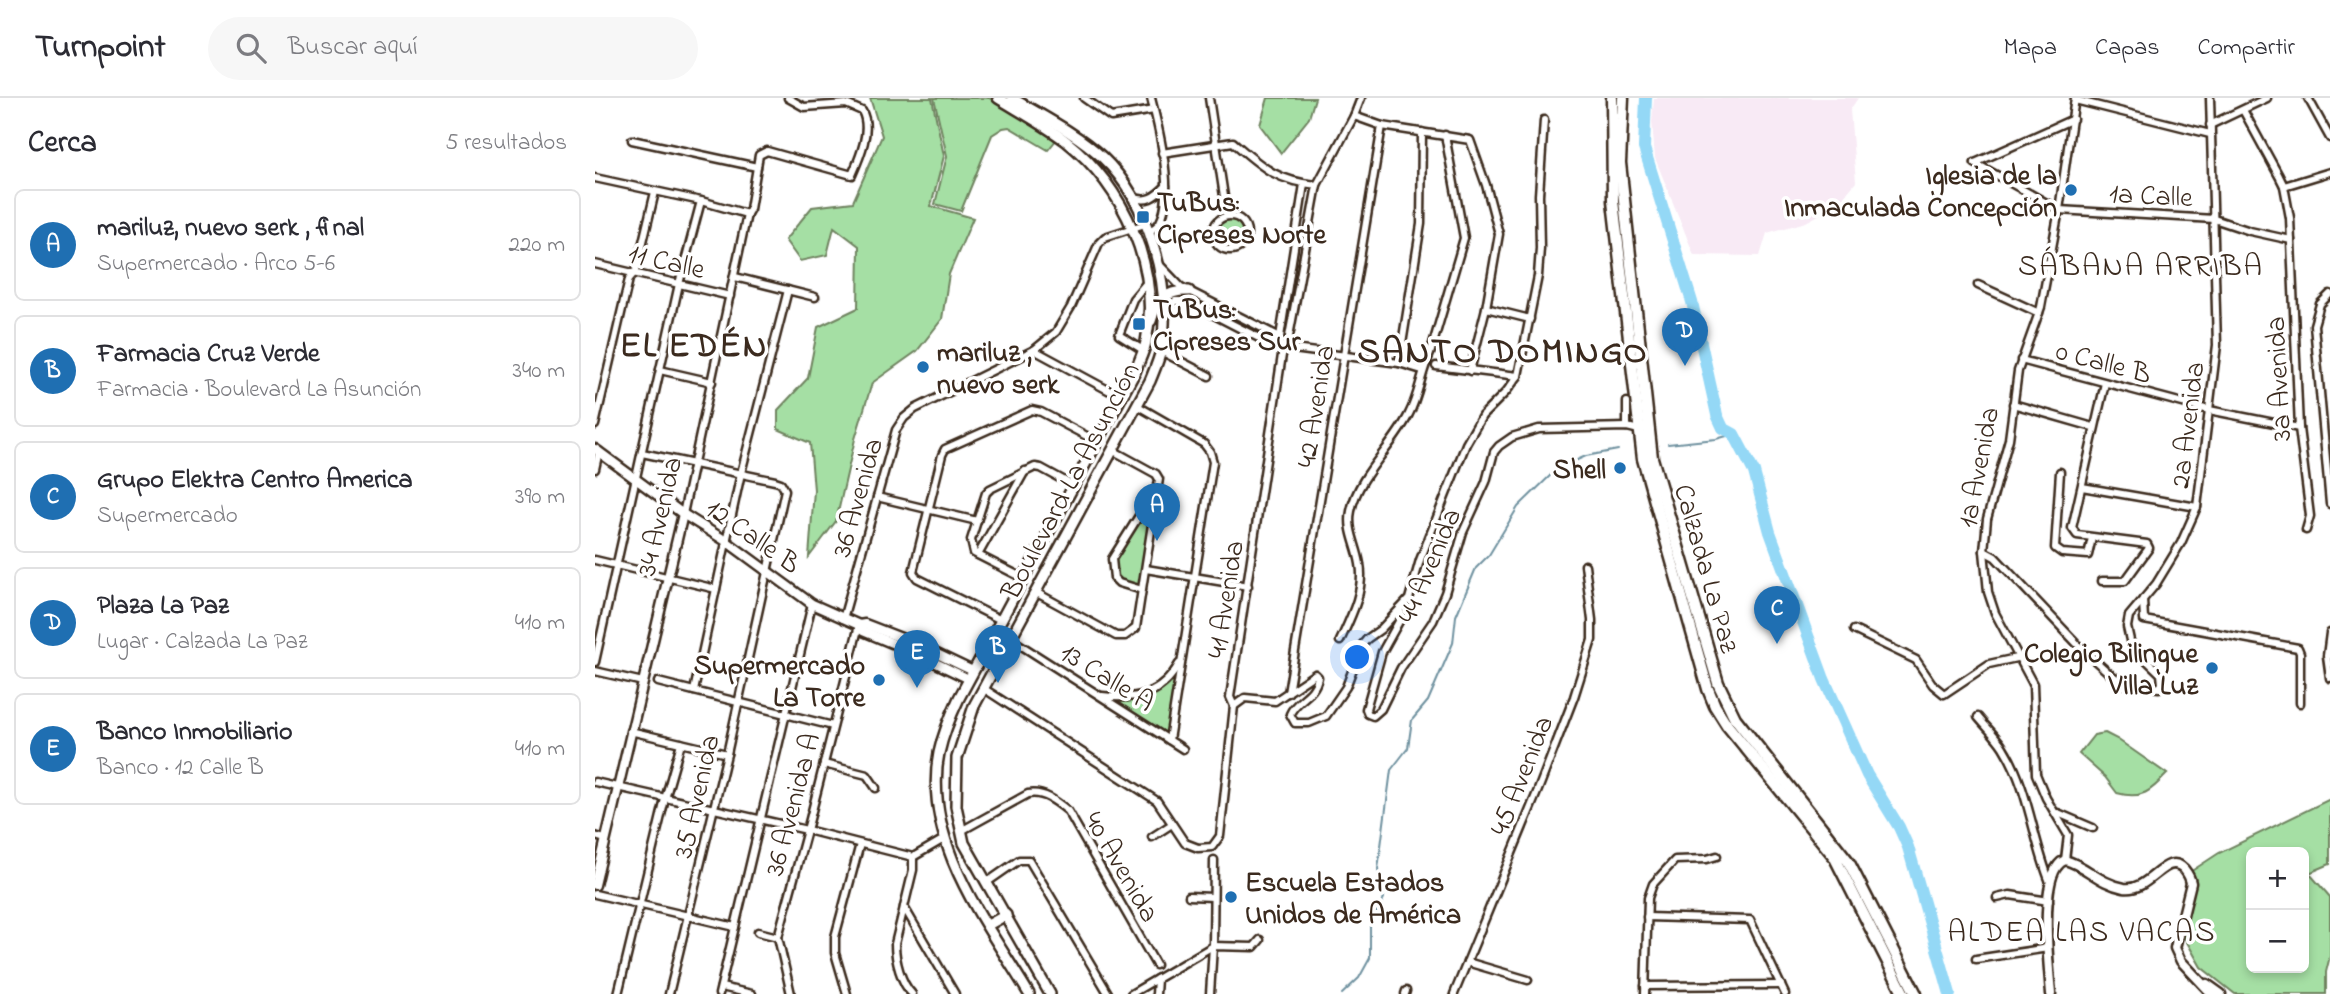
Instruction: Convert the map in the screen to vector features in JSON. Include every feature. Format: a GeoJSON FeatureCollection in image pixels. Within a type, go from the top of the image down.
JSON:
{"type":"FeatureCollection","features":[{"type":"Feature","properties":{"kind":"main road","name":"Boulevard La Asunción"},"geometry":{"type":"LineString","coordinates":[[998,98],[1067,142],[1095,168],[1116,197],[1131,227],[1148,281],[1147,333],[1143,350],[1098,442],[971,675],[950,718],[939,754],[938,805],[944,839],[988,925],[1029,994]]}},
{"type":"Feature","properties":{"kind":"main road","name":"Boulevard La Asunción"},"geometry":{"type":"LineString","coordinates":[[1012,98],[1076,136],[1115,171],[1131,196],[1146,228],[1158,263],[1164,296],[1161,351],[1138,406],[983,688],[966,726],[957,758],[956,806],[967,849],[1050,994]]}},
{"type":"Feature","properties":{"kind":"main road","name":"Calzada La Paz"},"geometry":{"type":"LineString","coordinates":[[1612,98],[1613,201],[1639,430],[1650,486],[1715,706],[1727,725],[1834,856],[1904,994]]}},
{"type":"Feature","properties":{"kind":"main road","name":"Calzada La Paz"},"geometry":{"type":"LineString","coordinates":[[1623,98],[1620,163],[1653,458],[1715,674],[1735,718],[1848,861],[1916,994]]}},
{"type":"Feature","properties":{"kind":"main road"},"geometry":{"type":"LineString","coordinates":[[1095,168],[1115,171]]}},
{"type":"Feature","properties":{"kind":"main road"},"geometry":{"type":"LineString","coordinates":[[1147,333],[1155,308],[1164,296],[1173,292],[1189,291]]}},
{"type":"Feature","properties":{"kind":"main road"},"geometry":{"type":"LineString","coordinates":[[1111,416],[1128,425]]}},
{"type":"Feature","properties":{"kind":"main road"},"geometry":{"type":"LineString","coordinates":[[1061,509],[1078,518]]}},
{"type":"Feature","properties":{"kind":"main road"},"geometry":{"type":"LineString","coordinates":[[1012,599],[1028,608]]}},
{"type":"Feature","properties":{"kind":"main road"},"geometry":{"type":"LineString","coordinates":[[971,675],[980,681],[995,666]]}},
{"type":"Feature","properties":{"kind":"main road"},"geometry":{"type":"LineString","coordinates":[[952,858],[967,849]]}},
{"type":"Feature","properties":{"kind":"main road"},"geometry":{"type":"LineString","coordinates":[[988,925],[1006,915]]}},
{"type":"Feature","properties":{"kind":"street","name":"34 Avenida"},"geometry":{"type":"LineString","coordinates":[[595,885],[683,514],[750,209],[759,155],[767,151],[823,165],[849,175],[854,173],[867,125],[862,111],[846,104],[804,107],[788,98]]}},
{"type":"Feature","properties":{"kind":"street"},"geometry":{"type":"LineString","coordinates":[[1084,98],[1111,117],[1154,110]]}},
{"type":"Feature","properties":{"kind":"street"},"geometry":{"type":"LineString","coordinates":[[1131,227],[1146,228],[1158,225],[1163,214],[1166,186],[1151,98]]}},
{"type":"Feature","properties":{"kind":"street"},"geometry":{"type":"LineString","coordinates":[[1209,98],[1227,216]]}},
{"type":"Feature","properties":{"kind":"street"},"geometry":{"type":"LineString","coordinates":[[1361,98],[1354,116],[1383,126],[1470,140],[1499,234],[1486,308],[1469,371]]}},
{"type":"Feature","properties":{"kind":"street","name":"2a Avenida"},"geometry":{"type":"LineString","coordinates":[[1984,551],[1995,557],[2082,649],[2124,684],[2155,689],[2162,684],[2161,674],[2131,645],[2127,626],[2129,616],[2156,584],[2181,543],[2197,507],[2217,345],[2210,98]]}},
{"type":"Feature","properties":{"kind":"street"},"geometry":{"type":"LineString","coordinates":[[2210,125],[2267,98]]}},
{"type":"Feature","properties":{"kind":"street"},"geometry":{"type":"LineString","coordinates":[[2308,98],[2330,138]]}},
{"type":"Feature","properties":{"kind":"street"},"geometry":{"type":"LineString","coordinates":[[2075,99],[2210,134]]}},
{"type":"Feature","properties":{"kind":"street","name":"1a Avenida"},"geometry":{"type":"LineString","coordinates":[[2065,859],[2068,835],[2046,798],[2036,774],[2033,684],[1995,612],[1989,592],[1984,551],[1987,519],[2009,439],[2021,360],[2039,313],[2059,210],[2075,99]]}},
{"type":"Feature","properties":{"kind":"street","name":"3a Avenida"},"geometry":{"type":"LineString","coordinates":[[2243,110],[2284,186],[2291,240],[2299,428],[2309,516],[2306,530]]}},
{"type":"Feature","properties":{"kind":"street","name":"41 Avenida"},"geometry":{"type":"LineString","coordinates":[[1172,824],[1181,838],[1198,848],[1212,847],[1220,836],[1234,706],[1230,696],[1284,348],[1317,185],[1354,116]]}},
{"type":"Feature","properties":{"kind":"street","name":"1a Calle"},"geometry":{"type":"LineString","coordinates":[[2073,119],[1975,163],[2059,210],[2214,219],[2291,240]]}},
{"type":"Feature","properties":{"kind":"street","name":"44 Avenida"},"geometry":{"type":"LineString","coordinates":[[1288,693],[1312,674],[1318,677],[1316,687],[1310,695],[1291,710],[1290,714],[1295,723],[1300,724],[1326,716],[1346,687],[1362,645],[1409,599],[1420,560],[1466,444],[1482,416],[1506,393],[1518,376],[1541,248],[1539,195],[1544,120]]}},
{"type":"Feature","properties":{"kind":"street","name":"42 Avenida"},"geometry":{"type":"LineString","coordinates":[[1288,693],[1383,126]]}},
{"type":"Feature","properties":{"kind":"street"},"geometry":{"type":"LineString","coordinates":[[1399,363],[1421,224],[1422,132]]}},
{"type":"Feature","properties":{"kind":"street"},"geometry":{"type":"LineString","coordinates":[[1340,641],[1352,613],[1361,580],[1361,566],[1350,528],[1354,500],[1408,417],[1415,401],[1422,370],[1447,301],[1464,238],[1445,135]]}},
{"type":"Feature","properties":{"kind":"street"},"geometry":{"type":"LineString","coordinates":[[632,140],[757,167]]}},
{"type":"Feature","properties":{"kind":"street"},"geometry":{"type":"LineString","coordinates":[[1162,153],[1233,142],[1273,175],[1317,185]]}},
{"type":"Feature","properties":{"kind":"street"},"geometry":{"type":"LineString","coordinates":[[2284,186],[2330,172]]}},
{"type":"Feature","properties":{"kind":"street"},"geometry":{"type":"LineString","coordinates":[[595,178],[747,214]]}},
{"type":"Feature","properties":{"kind":"street"},"geometry":{"type":"LineString","coordinates":[[1284,348],[1280,337],[1304,184]]}},
{"type":"Feature","properties":{"kind":"street"},"geometry":{"type":"LineString","coordinates":[[1131,196],[1147,200],[1159,194],[1166,186]]}},
{"type":"Feature","properties":{"kind":"street"},"geometry":{"type":"LineString","coordinates":[[595,425],[629,279],[636,271],[655,192]]}},
{"type":"Feature","properties":{"kind":"street"},"geometry":{"type":"LineString","coordinates":[[595,662],[679,284],[701,201]]}},
{"type":"Feature","properties":{"kind":"street"},"geometry":{"type":"LineString","coordinates":[[1227,216],[1238,218],[1248,232],[1245,243],[1235,249],[1224,249],[1213,237],[1217,221],[1227,216]]}},
{"type":"Feature","properties":{"kind":"street","name":"36 Avenida"},"geometry":{"type":"LineString","coordinates":[[843,620],[896,430],[904,418],[915,409],[1034,350],[1056,332],[1071,307],[1097,248],[1108,240],[1110,235],[1131,227]]}},
{"type":"Feature","properties":{"kind":"street"},"geometry":{"type":"LineString","coordinates":[[1158,263],[1168,276],[1189,291],[1280,337]]}},
{"type":"Feature","properties":{"kind":"street","name":"11 Calle"},"geometry":{"type":"LineString","coordinates":[[595,264],[730,296]]}},
{"type":"Feature","properties":{"kind":"street","name":"11 Calle"},"geometry":{"type":"LineString","coordinates":[[734,277],[815,296]]}},
{"type":"Feature","properties":{"kind":"street"},"geometry":{"type":"LineString","coordinates":[[1143,350],[1119,335],[1133,299],[1148,281]]}},
{"type":"Feature","properties":{"kind":"street"},"geometry":{"type":"LineString","coordinates":[[1978,285],[2039,313]]}},
{"type":"Feature","properties":{"kind":"street"},"geometry":{"type":"LineString","coordinates":[[694,691],[741,473],[787,290]]}},
{"type":"Feature","properties":{"kind":"street"},"geometry":{"type":"LineString","coordinates":[[2330,295],[2320,304],[2314,325],[2330,504]]}},
{"type":"Feature","properties":{"kind":"street"},"geometry":{"type":"LineString","coordinates":[[1164,312],[1175,301],[1187,301],[1284,348],[1399,363],[1422,370]]}},
{"type":"Feature","properties":{"kind":"street"},"geometry":{"type":"LineString","coordinates":[[1486,308],[1530,319]]}},
{"type":"Feature","properties":{"kind":"street"},"geometry":{"type":"LineString","coordinates":[[1034,350],[1121,397]]}},
{"type":"Feature","properties":{"kind":"street"},"geometry":{"type":"LineString","coordinates":[[1161,351],[1209,376]]}},
{"type":"Feature","properties":{"kind":"street","name":"0 Calle B"},"geometry":{"type":"LineString","coordinates":[[2021,360],[2209,410],[2299,428]]}},
{"type":"Feature","properties":{"kind":"street"},"geometry":{"type":"LineString","coordinates":[[1436,366],[1518,376]]}},
{"type":"Feature","properties":{"kind":"street"},"geometry":{"type":"LineString","coordinates":[[660,370],[712,382]]}},
{"type":"Feature","properties":{"kind":"street"},"geometry":{"type":"LineString","coordinates":[[2102,581],[2125,582],[2148,552],[2149,545],[2077,536],[2072,528],[2105,383]]}},
{"type":"Feature","properties":{"kind":"street"},"geometry":{"type":"LineString","coordinates":[[1627,402],[1627,427]]}},
{"type":"Feature","properties":{"kind":"street"},"geometry":{"type":"LineString","coordinates":[[2013,404],[2093,427]]}},
{"type":"Feature","properties":{"kind":"street"},"geometry":{"type":"LineString","coordinates":[[1138,406],[1204,444],[1213,462],[1170,740]]}},
{"type":"Feature","properties":{"kind":"street"},"geometry":{"type":"LineString","coordinates":[[1001,620],[917,578],[913,572],[945,449],[1032,410],[1041,412],[1098,442]]}},
{"type":"Feature","properties":{"kind":"street","name":"44 Avenida"},"geometry":{"type":"LineString","coordinates":[[1400,610],[1402,616],[1382,652],[1366,709],[1368,714],[1373,716],[1381,709],[1401,668],[1433,621],[1445,593],[1463,533],[1486,482],[1494,452],[1499,446],[1512,437],[1539,429],[1627,427],[1639,430]]}},
{"type":"Feature","properties":{"kind":"street"},"geometry":{"type":"LineString","coordinates":[[595,469],[597,450]]}},
{"type":"Feature","properties":{"kind":"street","name":"12 Calle B"},"geometry":{"type":"LineString","coordinates":[[597,450],[812,604],[859,625],[863,631],[971,675]]}},
{"type":"Feature","properties":{"kind":"street"},"geometry":{"type":"LineString","coordinates":[[1037,593],[1111,634],[1120,637],[1129,635],[1136,628],[1159,484],[1156,474],[1114,451]]}},
{"type":"Feature","properties":{"kind":"street"},"geometry":{"type":"LineString","coordinates":[[642,453],[741,473]]}},
{"type":"Feature","properties":{"kind":"street"},"geometry":{"type":"LineString","coordinates":[[1023,578],[974,554],[971,540],[990,489],[1026,470],[1041,468],[1073,486]]}},
{"type":"Feature","properties":{"kind":"street"},"geometry":{"type":"LineString","coordinates":[[978,555],[1026,470]]}},
{"type":"Feature","properties":{"kind":"street"},"geometry":{"type":"LineString","coordinates":[[2060,472],[2055,548],[2062,553],[2088,555],[2092,538]]}},
{"type":"Feature","properties":{"kind":"street","name":"35 Avenida"},"geometry":{"type":"LineString","coordinates":[[669,994],[727,754],[785,493],[783,485],[775,481],[741,473]]}},
{"type":"Feature","properties":{"kind":"street"},"geometry":{"type":"LineString","coordinates":[[2082,487],[2197,507]]}},
{"type":"Feature","properties":{"kind":"street"},"geometry":{"type":"LineString","coordinates":[[877,497],[977,521]]}},
{"type":"Feature","properties":{"kind":"street"},"geometry":{"type":"LineString","coordinates":[[1142,590],[1119,583],[1114,578],[1111,559],[1147,503],[1157,498]]}},
{"type":"Feature","properties":{"kind":"street"},"geometry":{"type":"LineString","coordinates":[[595,560],[716,589]]}},
{"type":"Feature","properties":{"kind":"street","name":"45 Avenida"},"geometry":{"type":"LineString","coordinates":[[1454,994],[1574,698],[1592,640],[1585,565]]}},
{"type":"Feature","properties":{"kind":"street"},"geometry":{"type":"LineString","coordinates":[[1146,569],[1248,586]]}},
{"type":"Feature","properties":{"kind":"street"},"geometry":{"type":"LineString","coordinates":[[2143,599],[2144,620],[2298,648],[2300,703]]}},
{"type":"Feature","properties":{"kind":"street"},"geometry":{"type":"LineString","coordinates":[[752,994],[720,990],[812,604]]}},
{"type":"Feature","properties":{"kind":"street","name":"36 Avenida A"},"geometry":{"type":"LineString","coordinates":[[791,994],[778,937],[859,625]]}},
{"type":"Feature","properties":{"kind":"street"},"geometry":{"type":"LineString","coordinates":[[1854,630],[1916,660],[1933,685],[1944,694],[1979,668],[2021,657]]}},
{"type":"Feature","properties":{"kind":"street"},"geometry":{"type":"LineString","coordinates":[[2330,633],[2326,656],[2330,678]]}},
{"type":"Feature","properties":{"kind":"street","name":"13 Calle A"},"geometry":{"type":"LineString","coordinates":[[1011,639],[1183,749]]}},
{"type":"Feature","properties":{"kind":"street"},"geometry":{"type":"LineString","coordinates":[[1100,696],[1121,698],[1147,695],[1164,684],[1182,659]]}},
{"type":"Feature","properties":{"kind":"street"},"geometry":{"type":"LineString","coordinates":[[595,671],[643,682]]}},
{"type":"Feature","properties":{"kind":"street"},"geometry":{"type":"LineString","coordinates":[[658,682],[834,726]]}},
{"type":"Feature","properties":{"kind":"street"},"geometry":{"type":"LineString","coordinates":[[983,688],[1157,802],[1172,824],[1151,837]]}},
{"type":"Feature","properties":{"kind":"street"},"geometry":{"type":"LineString","coordinates":[[1234,706],[1245,698],[1275,701],[1288,693]]}},
{"type":"Feature","properties":{"kind":"street"},"geometry":{"type":"LineString","coordinates":[[1978,717],[2003,748],[2013,769],[2027,802],[2039,857],[2050,882]]}},
{"type":"Feature","properties":{"kind":"street"},"geometry":{"type":"LineString","coordinates":[[631,731],[727,754]]}},
{"type":"Feature","properties":{"kind":"street"},"geometry":{"type":"LineString","coordinates":[[618,994],[681,743]]}},
{"type":"Feature","properties":{"kind":"street"},"geometry":{"type":"LineString","coordinates":[[824,764],[867,775],[876,788]]}},
{"type":"Feature","properties":{"kind":"street"},"geometry":{"type":"LineString","coordinates":[[595,782],[913,857],[944,839]]}},
{"type":"Feature","properties":{"kind":"street","name":"40 Avenida"},"geometry":{"type":"LineString","coordinates":[[961,831],[1028,794],[1037,792],[1068,811],[1156,965]]}},
{"type":"Feature","properties":{"kind":"street"},"geometry":{"type":"LineString","coordinates":[[2056,812],[2093,828]]}},
{"type":"Feature","properties":{"kind":"street"},"geometry":{"type":"LineString","coordinates":[[595,836],[605,838]]}},
{"type":"Feature","properties":{"kind":"street"},"geometry":{"type":"LineString","coordinates":[[847,994],[835,953],[835,937],[860,844]]}},
{"type":"Feature","properties":{"kind":"street"},"geometry":{"type":"LineString","coordinates":[[1717,856],[1675,860],[1650,889],[1645,990],[1781,985]]}},
{"type":"Feature","properties":{"kind":"street"},"geometry":{"type":"LineString","coordinates":[[912,994],[907,988],[895,954],[913,870],[913,857]]}},
{"type":"Feature","properties":{"kind":"street"},"geometry":{"type":"LineString","coordinates":[[986,883],[1019,859],[1029,860],[1108,993]]}},
{"type":"Feature","properties":{"kind":"street"},"geometry":{"type":"LineString","coordinates":[[2051,994],[2048,948],[2050,882],[2057,864],[2065,859],[2097,879],[2130,888],[2138,887],[2169,864],[2181,866],[2190,877],[2191,883],[2175,948],[2182,961],[2212,994]]}},
{"type":"Feature","properties":{"kind":"street"},"geometry":{"type":"LineString","coordinates":[[1210,994],[1214,860]]}},
{"type":"Feature","properties":{"kind":"street"},"geometry":{"type":"LineString","coordinates":[[595,894],[735,927]]}},
{"type":"Feature","properties":{"kind":"street"},"geometry":{"type":"LineString","coordinates":[[1997,898],[2010,895],[2049,901]]}},
{"type":"Feature","properties":{"kind":"street"},"geometry":{"type":"LineString","coordinates":[[1189,896],[1213,897]]}},
{"type":"Feature","properties":{"kind":"street"},"geometry":{"type":"LineString","coordinates":[[904,907],[955,994]]}},
{"type":"Feature","properties":{"kind":"street"},"geometry":{"type":"LineString","coordinates":[[1647,916],[1750,919],[1785,994]]}},
{"type":"Feature","properties":{"kind":"street"},"geometry":{"type":"LineString","coordinates":[[758,932],[778,937]]}},
{"type":"Feature","properties":{"kind":"street"},"geometry":{"type":"LineString","coordinates":[[1131,994],[1213,946],[1254,947],[1260,940]]}},
{"type":"Feature","properties":{"kind":"street"},"geometry":{"type":"LineString","coordinates":[[1976,959],[2048,948]]}},
{"type":"Feature","properties":{"kind":"street"},"geometry":{"type":"LineString","coordinates":[[1467,962],[1528,980]]}},
{"type":"Feature","properties":{"kind":"street"},"geometry":{"type":"LineString","coordinates":[[2191,971],[2221,994]]}},
{"type":"Feature","properties":{"kind":"street"},"geometry":{"type":"LineString","coordinates":[[1156,994],[1157,979]]}},
{"type":"Feature","properties":{"kind":"shaded area"},"geometry":{"type":"Polygon","coordinates":[[[1654,98],[1858,98],[1850,110],[1856,182],[1837,205],[1806,222],[1767,233],[1760,256],[1694,255],[1655,158],[1652,122],[1654,98]]]}},
{"type":"Feature","properties":{"kind":"green space"},"geometry":{"type":"Polygon","coordinates":[[[870,98],[932,98],[944,156],[931,206],[973,218],[949,274],[942,319],[917,351],[872,383],[855,439],[836,521],[809,557],[814,490],[810,443],[778,429],[778,410],[808,378],[818,327],[858,308],[859,246],[834,227],[827,255],[800,261],[785,240],[812,207],[853,202],[882,136],[870,98]]]}},
{"type":"Feature","properties":{"kind":"green space"},"geometry":{"type":"Polygon","coordinates":[[[934,98],[989,98],[1056,140],[1048,150],[1009,127],[1003,128],[992,135],[961,211],[935,204],[947,156],[934,98]]]}},
{"type":"Feature","properties":{"kind":"green space"},"geometry":{"type":"Polygon","coordinates":[[[1268,98],[1315,98],[1309,118],[1281,153],[1260,125],[1268,98]]]}},
{"type":"Feature","properties":{"kind":"green space"},"geometry":{"type":"Polygon","coordinates":[[[1230,218],[1240,222],[1244,232],[1240,242],[1230,246],[1220,242],[1216,232],[1220,222],[1230,218]]]}},
{"type":"Feature","properties":{"kind":"green space"},"geometry":{"type":"Polygon","coordinates":[[[1154,502],[1141,587],[1120,581],[1115,577],[1114,560],[1149,504],[1154,502]]]}},
{"type":"Feature","properties":{"kind":"green space"},"geometry":{"type":"Polygon","coordinates":[[[1179,672],[1168,736],[1111,699],[1131,700],[1148,696],[1179,672]]]}},
{"type":"Feature","properties":{"kind":"green space"},"geometry":{"type":"Polygon","coordinates":[[[2105,733],[2167,774],[2140,795],[2117,793],[2105,777],[2079,754],[2094,735],[2105,733]]]}},
{"type":"Feature","properties":{"kind":"green space"},"geometry":{"type":"Polygon","coordinates":[[[2330,799],[2330,864],[2309,873],[2330,897],[2330,956],[2326,972],[2326,994],[2235,994],[2201,967],[2183,935],[2183,900],[2187,874],[2219,853],[2330,799]]]}},
{"type":"Feature","properties":{"kind":"waterway"},"geometry":{"type":"LineString","coordinates":[[1646,98],[1644,148],[1692,302],[1717,415],[1723,428],[1734,434],[1754,472],[1770,532],[1824,679],[1867,775],[1908,847],[1950,994]]}},
{"type":"Feature","properties":{"kind":"waterway"},"geometry":{"type":"LineString","coordinates":[[1668,444],[1716,439],[1734,434]]}},
{"type":"Feature","properties":{"kind":"waterway"},"geometry":{"type":"LineString","coordinates":[[1342,994],[1359,978],[1370,958],[1370,925],[1384,898],[1378,869],[1391,770],[1408,748],[1412,720],[1428,701],[1453,643],[1456,616],[1476,568],[1489,555],[1518,507],[1557,469],[1586,456],[1618,450]]}},
{"type":"Feature","properties":{"kind":"place","name":"Iglesia de la Inmaculada Concepción"},"geometry":{"type":"Point","coordinates":[2071,190]}},
{"type":"Feature","properties":{"kind":"place","name":"TuBus: Cipreses Norte"},"geometry":{"type":"Point","coordinates":[1143,217]}},
{"type":"Feature","properties":{"kind":"place","name":"TuBus: Cipreses Sur"},"geometry":{"type":"Point","coordinates":[1139,324]}},
{"type":"Feature","properties":{"kind":"place","name":"Plaza La Paz"},"geometry":{"type":"Point","coordinates":[1685,366]}},
{"type":"Feature","properties":{"kind":"place","name":"mariluz , nuevo serk"},"geometry":{"type":"Point","coordinates":[923,367]}},
{"type":"Feature","properties":{"kind":"place","name":"Shell"},"geometry":{"type":"Point","coordinates":[1620,468]}},
{"type":"Feature","properties":{"kind":"place","name":"mariluz, nuevo serk , final"},"geometry":{"type":"Point","coordinates":[1157,541]}},
{"type":"Feature","properties":{"kind":"place","name":"Grupo Elektra Centro America"},"geometry":{"type":"Point","coordinates":[1777,644]}},
{"type":"Feature","properties":{"kind":"place","name":"Colegio Bilingue Villa Luz"},"geometry":{"type":"Point","coordinates":[2212,668]}},
{"type":"Feature","properties":{"kind":"place","name":"Supermercado La Torre"},"geometry":{"type":"Point","coordinates":[879,680]}},
{"type":"Feature","properties":{"kind":"place","name":"Farmacia Cruz Verde"},"geometry":{"type":"Point","coordinates":[998,683]}},
{"type":"Feature","properties":{"kind":"place","name":"Banco Inmobiliario"},"geometry":{"type":"Point","coordinates":[917,688]}},
{"type":"Feature","properties":{"kind":"place","name":"Escuela Estados Unidos de América"},"geometry":{"type":"Point","coordinates":[1231,897]}},
{"type":"Feature","properties":{"kind":"district","name":"SÁBANA ARRIBA"},"geometry":{"type":"Point","coordinates":[2141,265]}},
{"type":"Feature","properties":{"kind":"district","name":"EL EDÉN"},"geometry":{"type":"Point","coordinates":[694,344]}},
{"type":"Feature","properties":{"kind":"district","name":"SANTO DOMINGO"},"geometry":{"type":"Point","coordinates":[1503,350]}},
{"type":"Feature","properties":{"kind":"district","name":"ALDEA LAS VACAS"},"geometry":{"type":"Point","coordinates":[2082,931]}}]}
